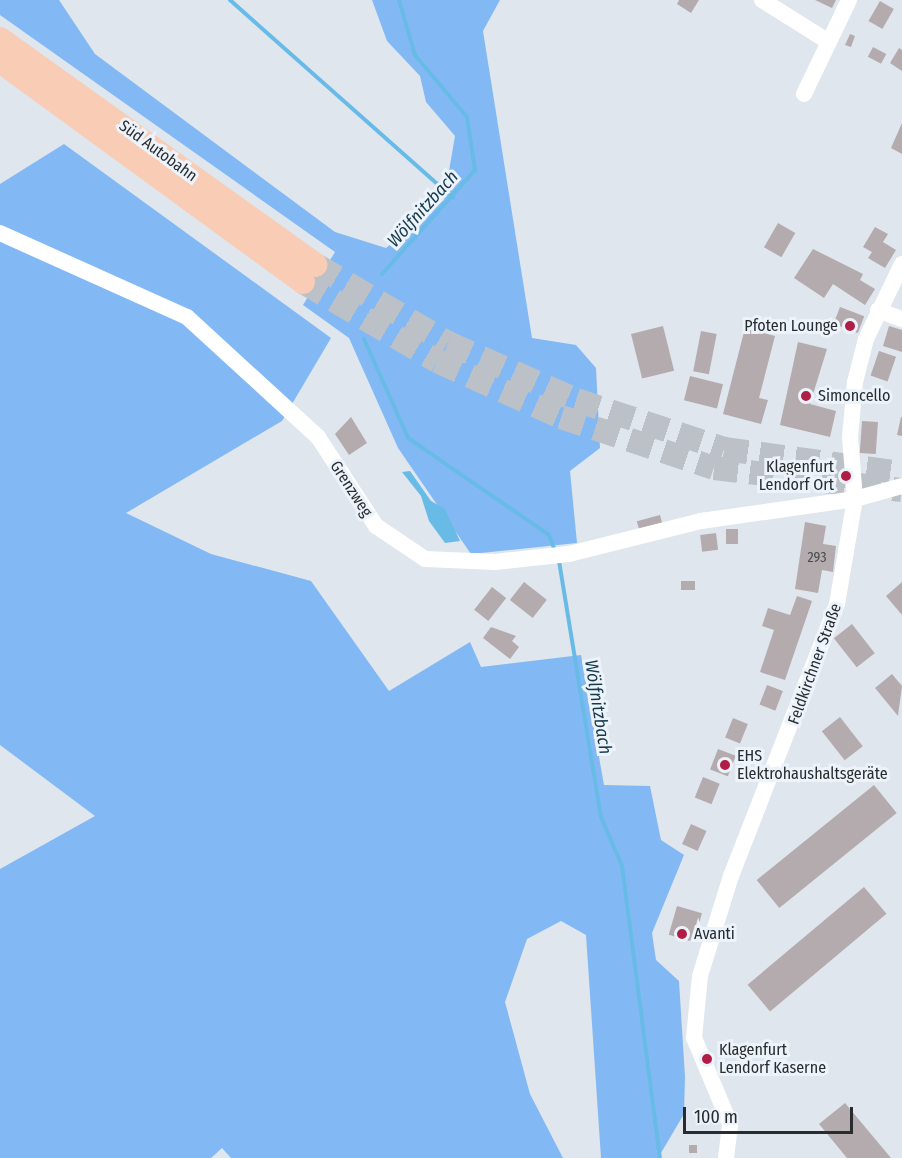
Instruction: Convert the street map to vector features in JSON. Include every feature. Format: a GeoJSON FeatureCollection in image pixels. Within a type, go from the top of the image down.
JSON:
{"type":"FeatureCollection","features":[{"type":"Feature","properties":{"kind":"highway","name":"Süd Autobahn"},"geometry":{"type":"LineString","coordinates":[[0,39],[309,273],[0,60]]}},
{"type":"Feature","properties":{"kind":"street"},"geometry":{"type":"LineString","coordinates":[[762,0],[829,42]]}},
{"type":"Feature","properties":{"kind":"street"},"geometry":{"type":"LineString","coordinates":[[804,94],[849,0]]}},
{"type":"Feature","properties":{"kind":"street","name":"Grenzweg"},"geometry":{"type":"LineString","coordinates":[[0,233],[11,234],[187,316],[318,437],[364,513],[398,544],[450,564],[569,554],[701,521],[855,499],[902,486]]}},
{"type":"Feature","properties":{"kind":"street","name":"Feldkirchner Straße"},"geometry":{"type":"LineString","coordinates":[[726,1158],[730,1124],[694,1038],[698,987],[731,876],[821,658],[847,564],[855,499],[851,415],[862,352],[878,310],[902,264]]}},
{"type":"Feature","properties":{"kind":"street"},"geometry":{"type":"LineString","coordinates":[[878,310],[902,319]]}},
{"type":"Feature","properties":{"kind":"shaded area"},"geometry":{"type":"Polygon","coordinates":[[[0,0],[59,0],[95,54],[335,232],[386,248],[444,200],[455,136],[426,102],[420,76],[387,41],[372,0],[500,0],[483,31],[532,338],[576,345],[596,368],[600,448],[570,471],[577,543],[471,554],[398,448],[349,338],[303,305],[335,252],[0,15],[0,0]]]}},
{"type":"Feature","properties":{"kind":"shaded area"},"geometry":{"type":"Polygon","coordinates":[[[64,144],[331,338],[282,421],[126,513],[211,554],[311,581],[389,691],[470,642],[481,667],[581,655],[604,785],[650,786],[661,840],[684,855],[652,933],[656,960],[679,981],[685,1077],[684,1114],[658,1158],[601,1158],[586,935],[561,921],[527,939],[505,1002],[530,1094],[563,1158],[231,1158],[222,1148],[211,1158],[0,1158],[0,869],[95,816],[0,745],[0,184],[64,144]]]}},
{"type":"Feature","properties":{"kind":"shaded area"},"geometry":{"type":"Polygon","coordinates":[[[410,471],[431,501],[445,509],[460,541],[445,543],[429,521],[421,496],[402,472],[410,471]]]}},
{"type":"Feature","properties":{"kind":"building"},"geometry":{"type":"Polygon","coordinates":[[[679,0],[699,0],[691,13],[677,4],[679,0]]]}},
{"type":"Feature","properties":{"kind":"building"},"geometry":{"type":"Polygon","coordinates":[[[815,0],[836,0],[832,8],[815,0]]]}},
{"type":"Feature","properties":{"kind":"building"},"geometry":{"type":"Polygon","coordinates":[[[880,1],[894,9],[882,29],[868,21],[880,1]]]}},
{"type":"Feature","properties":{"kind":"building"},"geometry":{"type":"Polygon","coordinates":[[[850,34],[855,36],[851,47],[845,45],[850,34]]]}},
{"type":"Feature","properties":{"kind":"building"},"geometry":{"type":"Polygon","coordinates":[[[873,47],[886,54],[881,64],[868,57],[873,47]]]}},
{"type":"Feature","properties":{"kind":"building"},"geometry":{"type":"Polygon","coordinates":[[[899,48],[902,50],[902,71],[890,63],[899,48]]]}},
{"type":"Feature","properties":{"kind":"building"},"geometry":{"type":"Polygon","coordinates":[[[902,123],[902,154],[891,148],[902,123]]]}},
{"type":"Feature","properties":{"kind":"building"},"geometry":{"type":"Polygon","coordinates":[[[778,223],[795,233],[781,257],[764,247],[778,223]]]}},
{"type":"Feature","properties":{"kind":"building"},"geometry":{"type":"Polygon","coordinates":[[[875,227],[888,234],[883,242],[896,250],[885,268],[868,258],[872,252],[863,247],[875,227]]]}},
{"type":"Feature","properties":{"kind":"building"},"geometry":{"type":"Polygon","coordinates":[[[813,249],[863,274],[860,280],[875,289],[865,305],[833,284],[824,298],[794,278],[813,249]]]}},
{"type":"Feature","properties":{"kind":"building"},"geometry":{"type":"Polygon","coordinates":[[[840,307],[864,316],[858,333],[834,324],[840,307]]]}},
{"type":"Feature","properties":{"kind":"building"},"geometry":{"type":"Polygon","coordinates":[[[663,326],[674,371],[642,379],[631,334],[663,326]]]}},
{"type":"Feature","properties":{"kind":"building"},"geometry":{"type":"Polygon","coordinates":[[[889,326],[902,330],[902,352],[883,346],[889,326]]]}},
{"type":"Feature","properties":{"kind":"building"},"geometry":{"type":"Polygon","coordinates":[[[745,328],[775,336],[759,398],[768,400],[761,424],[723,414],[745,328]]]}},
{"type":"Feature","properties":{"kind":"building"},"geometry":{"type":"Polygon","coordinates":[[[701,331],[717,334],[709,374],[693,371],[701,331]]]}},
{"type":"Feature","properties":{"kind":"building"},"geometry":{"type":"Polygon","coordinates":[[[798,342],[827,349],[810,404],[836,411],[830,437],[780,425],[798,342]]]}},
{"type":"Feature","properties":{"kind":"building"},"geometry":{"type":"Polygon","coordinates":[[[879,351],[896,357],[888,381],[871,376],[879,351]]]}},
{"type":"Feature","properties":{"kind":"building"},"geometry":{"type":"Polygon","coordinates":[[[690,376],[723,384],[717,408],[684,400],[690,376]]]}},
{"type":"Feature","properties":{"kind":"building"},"geometry":{"type":"Polygon","coordinates":[[[351,417],[367,443],[349,455],[335,434],[351,417]]]}},
{"type":"Feature","properties":{"kind":"building"},"geometry":{"type":"Polygon","coordinates":[[[902,417],[902,436],[897,435],[902,417]]]}},
{"type":"Feature","properties":{"kind":"building"},"geometry":{"type":"Polygon","coordinates":[[[862,421],[878,422],[876,454],[860,453],[862,421]]]}},
{"type":"Feature","properties":{"kind":"building"},"geometry":{"type":"Polygon","coordinates":[[[660,515],[663,526],[640,532],[637,521],[660,515]]]}},
{"type":"Feature","properties":{"kind":"building"},"geometry":{"type":"Polygon","coordinates":[[[805,522],[826,526],[823,544],[836,546],[833,572],[822,570],[818,593],[795,589],[805,522]]]}},
{"type":"Feature","properties":{"kind":"building"},"geometry":{"type":"Polygon","coordinates":[[[726,529],[738,529],[738,544],[726,544],[726,529]]]}},
{"type":"Feature","properties":{"kind":"building"},"geometry":{"type":"Polygon","coordinates":[[[716,533],[718,550],[702,552],[700,535],[716,533]]]}},
{"type":"Feature","properties":{"kind":"building"},"geometry":{"type":"Polygon","coordinates":[[[681,581],[695,581],[695,590],[681,590],[681,581]]]}},
{"type":"Feature","properties":{"kind":"building"},"geometry":{"type":"Polygon","coordinates":[[[524,582],[547,600],[533,618],[510,600],[524,582]]]}},
{"type":"Feature","properties":{"kind":"building"},"geometry":{"type":"Polygon","coordinates":[[[902,582],[902,615],[886,596],[902,582]]]}},
{"type":"Feature","properties":{"kind":"building"},"geometry":{"type":"Polygon","coordinates":[[[492,587],[506,598],[488,621],[474,610],[492,587]]]}},
{"type":"Feature","properties":{"kind":"building"},"geometry":{"type":"Polygon","coordinates":[[[797,596],[812,601],[785,680],[760,672],[774,630],[762,626],[768,608],[790,615],[797,596]]]}},
{"type":"Feature","properties":{"kind":"building"},"geometry":{"type":"Polygon","coordinates":[[[852,624],[875,653],[857,667],[834,638],[852,624]]]}},
{"type":"Feature","properties":{"kind":"building"},"geometry":{"type":"Polygon","coordinates":[[[491,627],[516,636],[512,641],[519,647],[510,659],[483,638],[491,627]]]}},
{"type":"Feature","properties":{"kind":"building"},"geometry":{"type":"Polygon","coordinates":[[[892,674],[902,686],[898,716],[875,688],[892,674]]]}},
{"type":"Feature","properties":{"kind":"building"},"geometry":{"type":"Polygon","coordinates":[[[767,685],[783,691],[775,711],[759,705],[767,685]]]}},
{"type":"Feature","properties":{"kind":"building"},"geometry":{"type":"Polygon","coordinates":[[[840,717],[863,746],[845,760],[822,731],[840,717]]]}},
{"type":"Feature","properties":{"kind":"building"},"geometry":{"type":"Polygon","coordinates":[[[733,718],[748,724],[740,743],[725,737],[733,718]]]}},
{"type":"Feature","properties":{"kind":"building"},"geometry":{"type":"Polygon","coordinates":[[[718,749],[736,756],[728,776],[710,770],[718,749]]]}},
{"type":"Feature","properties":{"kind":"building"},"geometry":{"type":"Polygon","coordinates":[[[703,777],[720,784],[711,804],[695,797],[703,777]]]}},
{"type":"Feature","properties":{"kind":"building"},"geometry":{"type":"Polygon","coordinates":[[[874,785],[897,813],[779,908],[757,880],[874,785]]]}},
{"type":"Feature","properties":{"kind":"building"},"geometry":{"type":"Polygon","coordinates":[[[691,824],[707,831],[698,851],[682,844],[691,824]]]}},
{"type":"Feature","properties":{"kind":"building"},"geometry":{"type":"Polygon","coordinates":[[[864,887],[886,914],[770,1012],[748,985],[864,887]]]}},
{"type":"Feature","properties":{"kind":"building"},"geometry":{"type":"Polygon","coordinates":[[[677,906],[702,913],[694,942],[669,935],[677,906]]]}},
{"type":"Feature","properties":{"kind":"building"},"geometry":{"type":"Polygon","coordinates":[[[845,1103],[891,1158],[847,1158],[819,1124],[845,1103]]]}},
{"type":"Feature","properties":{"kind":"building"},"geometry":{"type":"Polygon","coordinates":[[[689,1145],[697,1145],[697,1153],[689,1153],[689,1145]]]}},
{"type":"Feature","properties":{"kind":"waterway"},"geometry":{"type":"LineString","coordinates":[[230,0],[453,198]]}},
{"type":"Feature","properties":{"kind":"waterway","name":"Wölfnitzbach"},"geometry":{"type":"LineString","coordinates":[[382,274],[475,170],[467,117],[415,55],[399,0]]}},
{"type":"Feature","properties":{"kind":"waterway","name":"Wölfnitzbach"},"geometry":{"type":"LineString","coordinates":[[364,339],[408,438],[549,535],[555,551]]}},
{"type":"Feature","properties":{"kind":"waterway","name":"Wölfnitzbach"},"geometry":{"type":"LineString","coordinates":[[559,561],[601,817],[622,866],[660,1158]]}},
{"type":"Feature","properties":{"kind":"tunnel"},"geometry":{"type":"LineString","coordinates":[[316,265],[448,343],[576,400],[724,449],[902,473]]}},
{"type":"Feature","properties":{"kind":"tunnel"},"geometry":{"type":"LineString","coordinates":[[303,282],[437,361],[561,417],[714,468],[902,490]]}},
{"type":"Feature","properties":{"kind":"place","name":"Pfoten Lounge"},"geometry":{"type":"Point","coordinates":[850,326]}},
{"type":"Feature","properties":{"kind":"place","name":"Simoncello"},"geometry":{"type":"Point","coordinates":[806,396]}},
{"type":"Feature","properties":{"kind":"place","name":"Klagenfurt Lendorf Ort"},"geometry":{"type":"Point","coordinates":[846,476]}},
{"type":"Feature","properties":{"kind":"place","name":"EHS Elektrohaushaltsgeräte"},"geometry":{"type":"Point","coordinates":[725,765]}},
{"type":"Feature","properties":{"kind":"place","name":"Avanti"},"geometry":{"type":"Point","coordinates":[682,934]}},
{"type":"Feature","properties":{"kind":"place","name":"Klagenfurt Lendorf Kaserne"},"geometry":{"type":"Point","coordinates":[707,1059]}}]}
